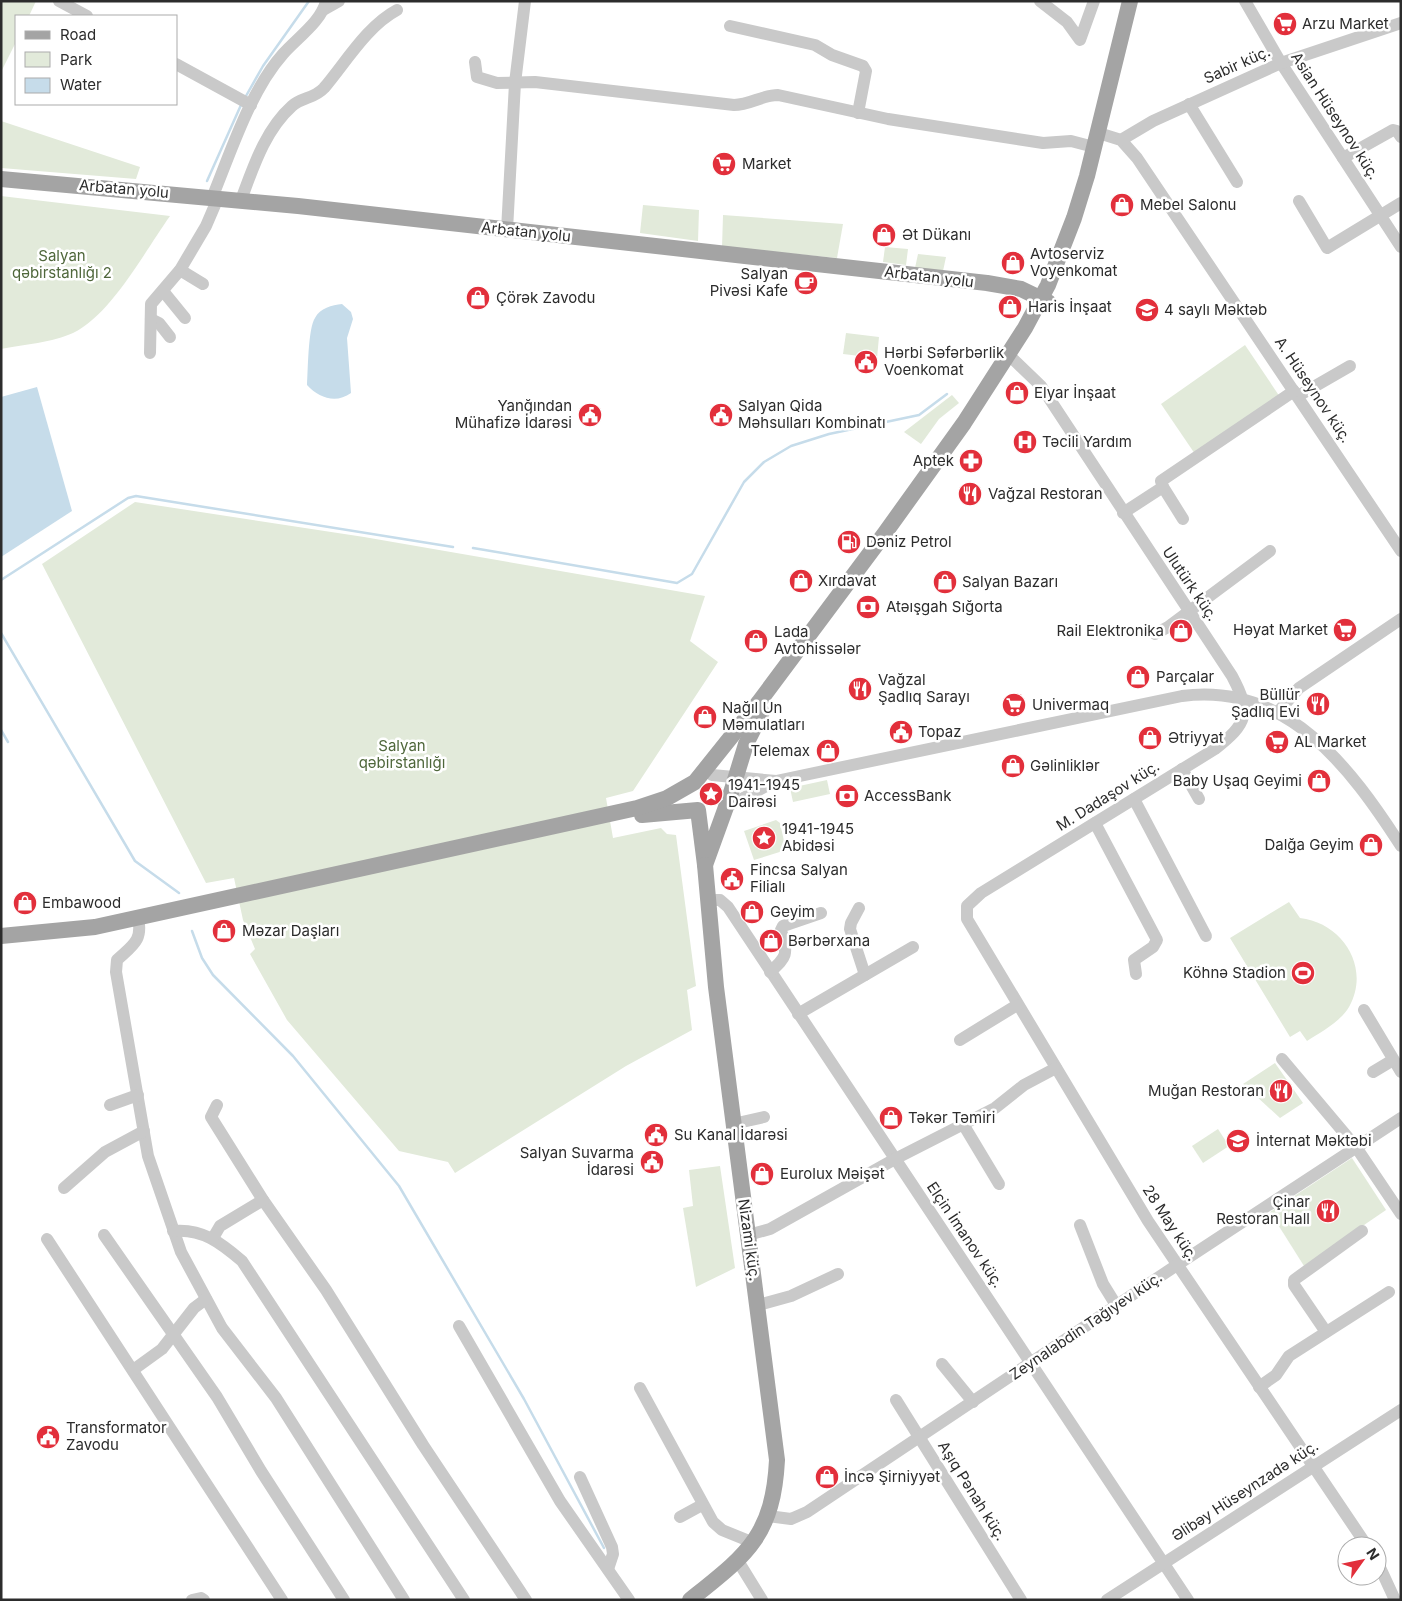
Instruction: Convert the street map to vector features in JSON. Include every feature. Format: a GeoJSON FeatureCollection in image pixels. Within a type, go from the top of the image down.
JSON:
{"type":"FeatureCollection","features":[{"type":"Feature","properties":{"kind":"main road"},"geometry":{"type":"LineString","coordinates":[[1100,141],[1130,1]]}},
{"type":"Feature","properties":{"kind":"main road"},"geometry":{"type":"LineString","coordinates":[[705,865],[749,736],[762,711],[948,460],[1014,360],[1044,300],[1100,141],[1137,1]]}},
{"type":"Feature","properties":{"kind":"main road","name":"Arbatan yolu"},"geometry":{"type":"LineString","coordinates":[[1,179],[241,200],[987,283],[1020,289],[1044,300]]}},
{"type":"Feature","properties":{"kind":"main road"},"geometry":{"type":"LineString","coordinates":[[698,810],[694,805],[691,793],[695,782],[765,695],[942,455],[1044,300]]}},
{"type":"Feature","properties":{"kind":"main road"},"geometry":{"type":"LineString","coordinates":[[1,944],[82,937],[139,921],[637,808],[667,798],[706,775],[718,776],[727,784],[728,802]]}},
{"type":"Feature","properties":{"kind":"main road"},"geometry":{"type":"LineString","coordinates":[[1,936],[82,929],[139,921],[640,815],[698,810],[715,814],[728,802]]}},
{"type":"Feature","properties":{"kind":"main road","name":"Nizami küç."},"geometry":{"type":"LineString","coordinates":[[698,810],[733,1124],[758,1305],[776,1460],[774,1492],[768,1516],[754,1543],[738,1561]]}},
{"type":"Feature","properties":{"kind":"main road"},"geometry":{"type":"LineString","coordinates":[[690,1600],[738,1561]]}},
{"type":"Feature","properties":{"kind":"street"},"geometry":{"type":"LineString","coordinates":[[59,1],[85,15]]}},
{"type":"Feature","properties":{"kind":"street"},"geometry":{"type":"LineString","coordinates":[[150,353],[152,304],[180,270],[206,226],[251,105],[280,57],[325,6],[339,1]]}},
{"type":"Feature","properties":{"kind":"street"},"geometry":{"type":"LineString","coordinates":[[507,230],[514,83],[525,1]]}},
{"type":"Feature","properties":{"kind":"street"},"geometry":{"type":"LineString","coordinates":[[1040,1],[1062,18],[1080,40],[1094,1]]}},
{"type":"Feature","properties":{"kind":"street","name":"Asian Hüseynov küç."},"geometry":{"type":"LineString","coordinates":[[1245,1],[1281,63],[1401,247]]}},
{"type":"Feature","properties":{"kind":"street"},"geometry":{"type":"LineString","coordinates":[[241,200],[258,155],[286,111],[300,100],[317,95],[380,21],[397,10]]}},
{"type":"Feature","properties":{"kind":"street","name":"Sabir küç."},"geometry":{"type":"LineString","coordinates":[[1121,140],[1189,104],[1281,63],[1401,24]]}},
{"type":"Feature","properties":{"kind":"street"},"geometry":{"type":"LineString","coordinates":[[730,26],[815,45],[832,55],[863,66],[866,71],[858,112]]}},
{"type":"Feature","properties":{"kind":"street"},"geometry":{"type":"LineString","coordinates":[[475,62],[475,74],[480,79],[497,83],[535,82],[734,105],[750,104],[764,97],[778,95],[858,112],[1043,143],[1071,140],[1121,140]]}},
{"type":"Feature","properties":{"kind":"street"},"geometry":{"type":"LineString","coordinates":[[178,65],[251,105]]}},
{"type":"Feature","properties":{"kind":"street"},"geometry":{"type":"LineString","coordinates":[[1189,104],[1237,182]]}},
{"type":"Feature","properties":{"kind":"street"},"geometry":{"type":"LineString","coordinates":[[1343,158],[1393,130],[1397,131],[1401,137]]}},
{"type":"Feature","properties":{"kind":"street","name":"A. Hüseynov küç."},"geometry":{"type":"LineString","coordinates":[[1121,140],[1142,165],[1401,551]]}},
{"type":"Feature","properties":{"kind":"street"},"geometry":{"type":"LineString","coordinates":[[1299,201],[1327,248],[1401,203]]}},
{"type":"Feature","properties":{"kind":"street"},"geometry":{"type":"LineString","coordinates":[[180,270],[203,284]]}},
{"type":"Feature","properties":{"kind":"street"},"geometry":{"type":"LineString","coordinates":[[163,292],[185,318]]}},
{"type":"Feature","properties":{"kind":"street"},"geometry":{"type":"LineString","coordinates":[[151,319],[159,323],[170,337]]}},
{"type":"Feature","properties":{"kind":"street","name":"Ulutürk küç."},"geometry":{"type":"LineString","coordinates":[[1014,360],[1041,386],[1232,676],[1242,699]]}},
{"type":"Feature","properties":{"kind":"street"},"geometry":{"type":"LineString","coordinates":[[1183,519],[1161,484],[1164,478],[1296,394],[1350,366]]}},
{"type":"Feature","properties":{"kind":"street"},"geometry":{"type":"LineString","coordinates":[[1123,513],[1163,488]]}},
{"type":"Feature","properties":{"kind":"street"},"geometry":{"type":"LineString","coordinates":[[1155,634],[1270,551]]}},
{"type":"Feature","properties":{"kind":"street"},"geometry":{"type":"LineString","coordinates":[[1278,712],[1299,688],[1401,619]]}},
{"type":"Feature","properties":{"kind":"street"},"geometry":{"type":"LineString","coordinates":[[728,802],[776,780],[1182,696],[1210,694],[1242,699],[1278,712],[1300,727],[1343,766],[1401,846]]}},
{"type":"Feature","properties":{"kind":"street","name":"M. Dadaşov küç."},"geometry":{"type":"LineString","coordinates":[[967,906],[981,894],[1215,748],[1237,731],[1244,712],[1242,699]]}},
{"type":"Feature","properties":{"kind":"street"},"geometry":{"type":"LineString","coordinates":[[1182,769],[1199,799]]}},
{"type":"Feature","properties":{"kind":"street"},"geometry":{"type":"LineString","coordinates":[[712,775],[776,780]]}},
{"type":"Feature","properties":{"kind":"street"},"geometry":{"type":"LineString","coordinates":[[1134,799],[1206,936]]}},
{"type":"Feature","properties":{"kind":"street"},"geometry":{"type":"LineString","coordinates":[[1094,823],[1157,940],[1153,947],[1134,960],[1136,974]]}},
{"type":"Feature","properties":{"kind":"street","name":"Elçin İmanov küç."},"geometry":{"type":"LineString","coordinates":[[708,900],[724,903],[1188,1600]]}},
{"type":"Feature","properties":{"kind":"street","name":"28 May küç."},"geometry":{"type":"LineString","coordinates":[[967,906],[967,918],[971,928],[1177,1264],[1360,1536]]}},
{"type":"Feature","properties":{"kind":"street"},"geometry":{"type":"LineString","coordinates":[[859,908],[850,929],[865,975]]}},
{"type":"Feature","properties":{"kind":"street"},"geometry":{"type":"LineString","coordinates":[[770,972],[785,959],[787,952],[781,930],[783,926],[821,913]]}},
{"type":"Feature","properties":{"kind":"street"},"geometry":{"type":"LineString","coordinates":[[139,921],[140,933],[134,945],[116,964],[148,1156],[173,1231],[206,1299],[241,1355],[276,1398],[404,1600]]}},
{"type":"Feature","properties":{"kind":"street"},"geometry":{"type":"LineString","coordinates":[[798,1014],[913,947]]}},
{"type":"Feature","properties":{"kind":"street"},"geometry":{"type":"LineString","coordinates":[[960,1040],[1018,1004]]}},
{"type":"Feature","properties":{"kind":"street"},"geometry":{"type":"LineString","coordinates":[[1364,1010],[1401,1072]]}},
{"type":"Feature","properties":{"kind":"street"},"geometry":{"type":"LineString","coordinates":[[1282,1059],[1356,1147],[1401,1214]]}},
{"type":"Feature","properties":{"kind":"street"},"geometry":{"type":"LineString","coordinates":[[1373,1072],[1393,1060]]}},
{"type":"Feature","properties":{"kind":"street"},"geometry":{"type":"LineString","coordinates":[[748,1235],[770,1229],[895,1158],[995,1108],[1024,1085],[1056,1068]]}},
{"type":"Feature","properties":{"kind":"street"},"geometry":{"type":"LineString","coordinates":[[110,1105],[138,1094]]}},
{"type":"Feature","properties":{"kind":"street"},"geometry":{"type":"LineString","coordinates":[[217,1105],[211,1117],[263,1200],[326,1290],[418,1437],[526,1600]]}},
{"type":"Feature","properties":{"kind":"street"},"geometry":{"type":"LineString","coordinates":[[733,1124],[764,1117]]}},
{"type":"Feature","properties":{"kind":"street","name":"Zeynalabdin Tağıyev küç."},"geometry":{"type":"LineString","coordinates":[[768,1516],[783,1519],[799,1517],[1177,1264],[1401,1118]]}},
{"type":"Feature","properties":{"kind":"street"},"geometry":{"type":"LineString","coordinates":[[964,1124],[999,1184]]}},
{"type":"Feature","properties":{"kind":"street"},"geometry":{"type":"LineString","coordinates":[[64,1188],[110,1148],[144,1130]]}},
{"type":"Feature","properties":{"kind":"street"},"geometry":{"type":"LineString","coordinates":[[213,1238],[220,1226],[263,1200]]}},
{"type":"Feature","properties":{"kind":"street"},"geometry":{"type":"LineString","coordinates":[[1080,1225],[1103,1284],[1116,1305]]}},
{"type":"Feature","properties":{"kind":"street"},"geometry":{"type":"LineString","coordinates":[[173,1231],[187,1230],[213,1238],[246,1266],[464,1600]]}},
{"type":"Feature","properties":{"kind":"street"},"geometry":{"type":"LineString","coordinates":[[1326,1332],[1294,1285],[1294,1280],[1362,1231]]}},
{"type":"Feature","properties":{"kind":"street"},"geometry":{"type":"LineString","coordinates":[[104,1235],[217,1397],[261,1471],[344,1600]]}},
{"type":"Feature","properties":{"kind":"street"},"geometry":{"type":"LineString","coordinates":[[47,1239],[282,1600]]}},
{"type":"Feature","properties":{"kind":"street"},"geometry":{"type":"LineString","coordinates":[[758,1305],[791,1296],[838,1274]]}},
{"type":"Feature","properties":{"kind":"street"},"geometry":{"type":"LineString","coordinates":[[1259,1387],[1276,1375],[1289,1356],[1389,1292]]}},
{"type":"Feature","properties":{"kind":"street"},"geometry":{"type":"LineString","coordinates":[[133,1370],[162,1349],[194,1308],[206,1299]]}},
{"type":"Feature","properties":{"kind":"street"},"geometry":{"type":"LineString","coordinates":[[459,1326],[560,1502],[629,1600]]}},
{"type":"Feature","properties":{"kind":"street"},"geometry":{"type":"LineString","coordinates":[[942,1364],[973,1402]]}},
{"type":"Feature","properties":{"kind":"street"},"geometry":{"type":"LineString","coordinates":[[640,1388],[702,1505],[713,1522],[722,1530],[754,1543]]}},
{"type":"Feature","properties":{"kind":"street","name":"Aşıq Pənah küç."},"geometry":{"type":"LineString","coordinates":[[896,1400],[1021,1600]]}},
{"type":"Feature","properties":{"kind":"street","name":"Əlibəy Hüseynzadə küç."},"geometry":{"type":"LineString","coordinates":[[1107,1600],[1312,1467],[1399,1414]]}},
{"type":"Feature","properties":{"kind":"street"},"geometry":{"type":"LineString","coordinates":[[580,1477],[612,1547],[613,1554],[608,1569]]}},
{"type":"Feature","properties":{"kind":"street"},"geometry":{"type":"LineString","coordinates":[[680,1517],[702,1505]]}},
{"type":"Feature","properties":{"kind":"street"},"geometry":{"type":"LineString","coordinates":[[738,1561],[762,1600]]}},
{"type":"Feature","properties":{"kind":"street"},"geometry":{"type":"LineString","coordinates":[[1387,1583],[1395,1600]]}},
{"type":"Feature","properties":{"kind":"street"},"geometry":{"type":"LineString","coordinates":[[192,1600],[201,1598],[204,1600]]}},
{"type":"Feature","properties":{"kind":"green space"},"geometry":{"type":"Polygon","coordinates":[[[1,1],[36,1],[29,15],[15,15],[15,44],[1,72],[1,1]]]}},
{"type":"Feature","properties":{"kind":"green space"},"geometry":{"type":"Polygon","coordinates":[[[1,121],[140,167],[136,179],[1,168],[1,121]]]}},
{"type":"Feature","properties":{"kind":"green space","name":"Salyan qəbirstanlığı 2"},"geometry":{"type":"Polygon","coordinates":[[[1,196],[170,216],[114,297],[87,324],[73,333],[57,339],[1,349],[1,196]]]}},
{"type":"Feature","properties":{"kind":"green space"},"geometry":{"type":"Polygon","coordinates":[[[643,205],[699,210],[698,241],[640,233],[643,205]]]}},
{"type":"Feature","properties":{"kind":"green space"},"geometry":{"type":"Polygon","coordinates":[[[723,215],[843,224],[837,258],[722,247],[723,215]]]}},
{"type":"Feature","properties":{"kind":"green space"},"geometry":{"type":"Polygon","coordinates":[[[885,247],[908,249],[906,265],[883,262],[885,247]]]}},
{"type":"Feature","properties":{"kind":"green space"},"geometry":{"type":"Polygon","coordinates":[[[918,254],[946,257],[943,271],[915,268],[918,254]]]}},
{"type":"Feature","properties":{"kind":"green space"},"geometry":{"type":"Polygon","coordinates":[[[846,333],[879,337],[877,358],[843,354],[846,333]]]}},
{"type":"Feature","properties":{"kind":"green space"},"geometry":{"type":"Polygon","coordinates":[[[1245,345],[1280,397],[1195,454],[1161,404],[1245,345]]]}},
{"type":"Feature","properties":{"kind":"green space"},"geometry":{"type":"Polygon","coordinates":[[[952,395],[959,403],[939,419],[921,444],[904,432],[952,395]]]}},
{"type":"Feature","properties":{"kind":"green space","name":"Salyan qəbirstanlığı"},"geometry":{"type":"Polygon","coordinates":[[[135,502],[364,537],[705,596],[690,641],[718,662],[633,791],[606,798],[613,838],[661,828],[667,834],[676,835],[696,986],[687,990],[692,1030],[626,1066],[455,1173],[448,1162],[399,1151],[287,1020],[250,954],[255,949],[243,920],[234,878],[206,883],[42,564],[135,502]]]}},
{"type":"Feature","properties":{"kind":"green space"},"geometry":{"type":"Polygon","coordinates":[[[827,780],[830,794],[793,802],[790,788],[827,780]]]}},
{"type":"Feature","properties":{"kind":"green space"},"geometry":{"type":"Polygon","coordinates":[[[711,782],[716,783],[722,789],[722,799],[716,805],[711,806],[706,805],[700,799],[699,794],[700,789],[706,783],[711,782]]]}},
{"type":"Feature","properties":{"kind":"green space"},"geometry":{"type":"Polygon","coordinates":[[[776,820],[780,823],[786,850],[754,860],[744,831],[776,820]]]}},
{"type":"Feature","properties":{"kind":"green space","name":"Köhnə Stadion"},"geometry":{"type":"Polygon","coordinates":[[[1289,902],[1300,918],[1315,922],[1329,929],[1340,938],[1349,950],[1355,963],[1357,977],[1355,992],[1349,1007],[1330,1026],[1307,1041],[1300,1031],[1290,1037],[1230,938],[1289,902]]]}},
{"type":"Feature","properties":{"kind":"green space"},"geometry":{"type":"Polygon","coordinates":[[[1275,1063],[1303,1103],[1280,1118],[1243,1084],[1275,1063]]]}},
{"type":"Feature","properties":{"kind":"green space"},"geometry":{"type":"Polygon","coordinates":[[[1218,1129],[1229,1146],[1203,1163],[1192,1146],[1218,1129]]]}},
{"type":"Feature","properties":{"kind":"green space","name":"Çinar Restoran Hall"},"geometry":{"type":"Polygon","coordinates":[[[1352,1158],[1386,1210],[1304,1266],[1270,1212],[1352,1158]]]}},
{"type":"Feature","properties":{"kind":"green space"},"geometry":{"type":"Polygon","coordinates":[[[720,1166],[735,1268],[696,1287],[683,1208],[693,1206],[689,1170],[720,1166]]]}},
{"type":"Feature","properties":{"kind":"water"},"geometry":{"type":"Polygon","coordinates":[[[342,304],[351,312],[353,319],[347,338],[351,393],[334,399],[322,396],[307,385],[309,350],[311,331],[317,315],[327,308],[342,304]]]}},
{"type":"Feature","properties":{"kind":"water"},"geometry":{"type":"Polygon","coordinates":[[[37,387],[72,511],[1,557],[1,397],[37,387]]]}},
{"type":"Feature","properties":{"kind":"waterway"},"geometry":{"type":"LineString","coordinates":[[246,96],[263,66],[309,1]]}},
{"type":"Feature","properties":{"kind":"waterway"},"geometry":{"type":"LineString","coordinates":[[207,181],[241,105]]}},
{"type":"Feature","properties":{"kind":"waterway"},"geometry":{"type":"LineString","coordinates":[[473,548],[677,583],[692,574],[744,482],[764,462],[791,446],[829,434],[919,415],[947,394]]}},
{"type":"Feature","properties":{"kind":"waterway"},"geometry":{"type":"LineString","coordinates":[[1,580],[128,498],[136,496],[453,547]]}},
{"type":"Feature","properties":{"kind":"waterway"},"geometry":{"type":"LineString","coordinates":[[1,633],[135,861],[179,893]]}},
{"type":"Feature","properties":{"kind":"waterway"},"geometry":{"type":"LineString","coordinates":[[1,730],[8,742]]}},
{"type":"Feature","properties":{"kind":"waterway"},"geometry":{"type":"LineString","coordinates":[[192,931],[202,958],[213,975],[293,1056],[399,1186],[524,1399],[604,1548]]}},
{"type":"Feature","properties":{"kind":"place","name":"Arzu Market"},"geometry":{"type":"Point","coordinates":[1285,24]}},
{"type":"Feature","properties":{"kind":"place","name":"Market"},"geometry":{"type":"Point","coordinates":[724,164]}},
{"type":"Feature","properties":{"kind":"place","name":"Mebel Salonu"},"geometry":{"type":"Point","coordinates":[1122,205]}},
{"type":"Feature","properties":{"kind":"place","name":"Ət Dükanı"},"geometry":{"type":"Point","coordinates":[884,235]}},
{"type":"Feature","properties":{"kind":"place","name":"Avtoserviz Voyenkomat"},"geometry":{"type":"Point","coordinates":[1013,263]}},
{"type":"Feature","properties":{"kind":"place","name":"Salyan Pivəsi Kafe"},"geometry":{"type":"Point","coordinates":[806,283]}},
{"type":"Feature","properties":{"kind":"place","name":"Çörək Zavodu"},"geometry":{"type":"Point","coordinates":[478,298]}},
{"type":"Feature","properties":{"kind":"place","name":"Haris İnşaat"},"geometry":{"type":"Point","coordinates":[1010,307]}},
{"type":"Feature","properties":{"kind":"place","name":"4 saylı Məktəb"},"geometry":{"type":"Point","coordinates":[1147,310]}},
{"type":"Feature","properties":{"kind":"place","name":"Hərbi Səfərbərlik Voenkomat"},"geometry":{"type":"Point","coordinates":[866,362]}},
{"type":"Feature","properties":{"kind":"place","name":"Elyar İnşaat"},"geometry":{"type":"Point","coordinates":[1017,393]}},
{"type":"Feature","properties":{"kind":"place","name":"Yanğından Mühafizə İdarəsi"},"geometry":{"type":"Point","coordinates":[590,415]}},
{"type":"Feature","properties":{"kind":"place","name":"Salyan Qida Məhsulları Kombinatı"},"geometry":{"type":"Point","coordinates":[721,415]}},
{"type":"Feature","properties":{"kind":"place","name":"Təcili Yardım"},"geometry":{"type":"Point","coordinates":[1025,442]}},
{"type":"Feature","properties":{"kind":"place","name":"Aptek"},"geometry":{"type":"Point","coordinates":[971,461]}},
{"type":"Feature","properties":{"kind":"place","name":"Vağzal Restoran"},"geometry":{"type":"Point","coordinates":[970,494]}},
{"type":"Feature","properties":{"kind":"place","name":"Dəniz Petrol"},"geometry":{"type":"Point","coordinates":[849,542]}},
{"type":"Feature","properties":{"kind":"place","name":"Xırdavat"},"geometry":{"type":"Point","coordinates":[801,581]}},
{"type":"Feature","properties":{"kind":"place","name":"Salyan Bazarı"},"geometry":{"type":"Point","coordinates":[945,582]}},
{"type":"Feature","properties":{"kind":"place","name":"Atəışgah Sığorta"},"geometry":{"type":"Point","coordinates":[868,607]}},
{"type":"Feature","properties":{"kind":"place","name":"Həyat Market"},"geometry":{"type":"Point","coordinates":[1345,630]}},
{"type":"Feature","properties":{"kind":"place","name":"Rail Elektronika"},"geometry":{"type":"Point","coordinates":[1181,631]}},
{"type":"Feature","properties":{"kind":"place","name":"Lada Avtohissələr"},"geometry":{"type":"Point","coordinates":[756,641]}},
{"type":"Feature","properties":{"kind":"place","name":"Parçalar"},"geometry":{"type":"Point","coordinates":[1138,677]}},
{"type":"Feature","properties":{"kind":"place","name":"Vağzal Şadlıq Sarayı"},"geometry":{"type":"Point","coordinates":[860,689]}},
{"type":"Feature","properties":{"kind":"place","name":"Büllür Şadlıq Evi"},"geometry":{"type":"Point","coordinates":[1318,704]}},
{"type":"Feature","properties":{"kind":"place","name":"Univermaq"},"geometry":{"type":"Point","coordinates":[1014,705]}},
{"type":"Feature","properties":{"kind":"place","name":"Nağıl Un Məmulatları"},"geometry":{"type":"Point","coordinates":[705,717]}},
{"type":"Feature","properties":{"kind":"place","name":"Topaz"},"geometry":{"type":"Point","coordinates":[901,732]}},
{"type":"Feature","properties":{"kind":"place","name":"Ətriyyat"},"geometry":{"type":"Point","coordinates":[1150,738]}},
{"type":"Feature","properties":{"kind":"place","name":"AL Market"},"geometry":{"type":"Point","coordinates":[1277,742]}},
{"type":"Feature","properties":{"kind":"place","name":"Telemax"},"geometry":{"type":"Point","coordinates":[828,751]}},
{"type":"Feature","properties":{"kind":"place","name":"Gəlinliklər"},"geometry":{"type":"Point","coordinates":[1013,766]}},
{"type":"Feature","properties":{"kind":"place","name":"Baby Uşaq Geyimi"},"geometry":{"type":"Point","coordinates":[1319,781]}},
{"type":"Feature","properties":{"kind":"place","name":"1941-1945 Dairəsi"},"geometry":{"type":"Point","coordinates":[711,794]}},
{"type":"Feature","properties":{"kind":"place","name":"AccessBank"},"geometry":{"type":"Point","coordinates":[847,796]}},
{"type":"Feature","properties":{"kind":"place","name":"1941-1945 Abidəsi"},"geometry":{"type":"Point","coordinates":[764,838]}},
{"type":"Feature","properties":{"kind":"place","name":"Dalğa Geyim"},"geometry":{"type":"Point","coordinates":[1371,845]}},
{"type":"Feature","properties":{"kind":"place","name":"Fincsa Salyan Filialı"},"geometry":{"type":"Point","coordinates":[732,879]}},
{"type":"Feature","properties":{"kind":"place","name":"Embawood"},"geometry":{"type":"Point","coordinates":[25,903]}},
{"type":"Feature","properties":{"kind":"place","name":"Geyim"},"geometry":{"type":"Point","coordinates":[752,912]}},
{"type":"Feature","properties":{"kind":"place","name":"Məzar Daşları"},"geometry":{"type":"Point","coordinates":[224,931]}},
{"type":"Feature","properties":{"kind":"place","name":"Bərbərxana"},"geometry":{"type":"Point","coordinates":[771,941]}},
{"type":"Feature","properties":{"kind":"place","name":"Köhnə Stadion"},"geometry":{"type":"Point","coordinates":[1303,973]}},
{"type":"Feature","properties":{"kind":"place","name":"Muğan Restoran"},"geometry":{"type":"Point","coordinates":[1281,1091]}},
{"type":"Feature","properties":{"kind":"place","name":"Təkər Təmiri"},"geometry":{"type":"Point","coordinates":[891,1118]}},
{"type":"Feature","properties":{"kind":"place","name":"Su Kanal İdarəsi"},"geometry":{"type":"Point","coordinates":[656,1135]}},
{"type":"Feature","properties":{"kind":"place","name":"İnternat Məktəbi"},"geometry":{"type":"Point","coordinates":[1238,1141]}},
{"type":"Feature","properties":{"kind":"place","name":"Salyan Suvarma İdarəsi"},"geometry":{"type":"Point","coordinates":[652,1162]}},
{"type":"Feature","properties":{"kind":"place","name":"Eurolux Məişət"},"geometry":{"type":"Point","coordinates":[762,1174]}},
{"type":"Feature","properties":{"kind":"place","name":"Çinar Restoran Hall"},"geometry":{"type":"Point","coordinates":[1328,1211]}},
{"type":"Feature","properties":{"kind":"place","name":"Transformator Zavodu"},"geometry":{"type":"Point","coordinates":[48,1437]}},
{"type":"Feature","properties":{"kind":"place","name":"İncə Şirniyyət"},"geometry":{"type":"Point","coordinates":[827,1477]}}]}
